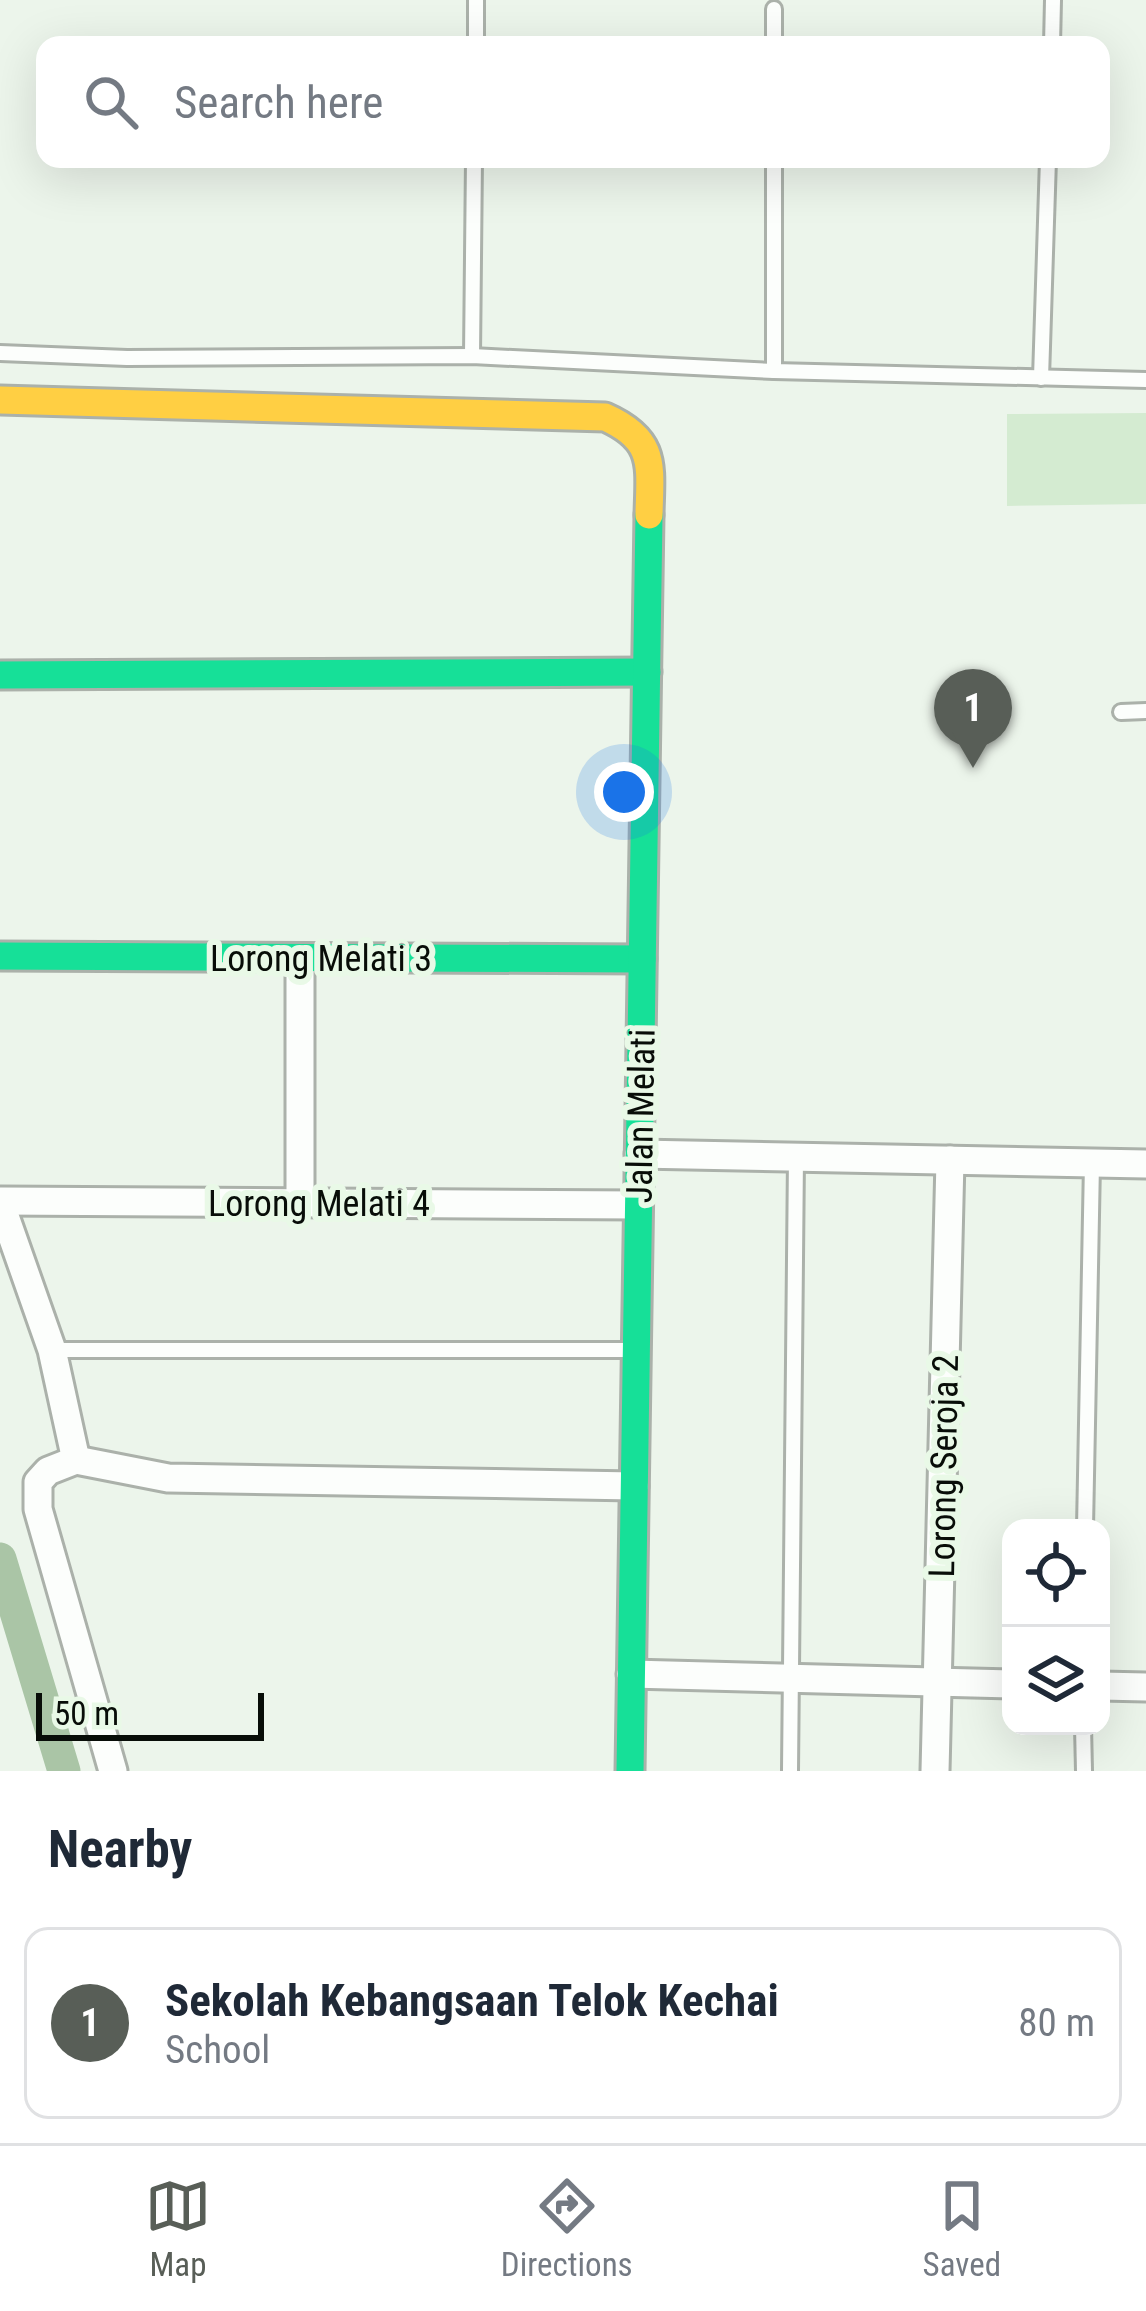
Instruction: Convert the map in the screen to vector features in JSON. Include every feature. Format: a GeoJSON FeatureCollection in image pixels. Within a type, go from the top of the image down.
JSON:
{"type":"FeatureCollection","features":[{"type":"Feature","properties":{"kind":"street","name":"Jalan Melati"},"geometry":{"type":"LineString","coordinates":[[0,400],[605,418],[626,425],[644,441],[650,460],[630,1771]]}},
{"type":"Feature","properties":{"kind":"street"},"geometry":{"type":"LineString","coordinates":[[0,676],[647,672]]}},
{"type":"Feature","properties":{"kind":"street","name":"Lorong Melati 3"},"geometry":{"type":"LineString","coordinates":[[0,956],[642,959]]}},
{"type":"Feature","properties":{"kind":"street"},"geometry":{"type":"LineString","coordinates":[[300,958],[300,1203]]}},
{"type":"Feature","properties":{"kind":"street"},"geometry":{"type":"LineString","coordinates":[[639,1154],[1146,1163]]}},
{"type":"Feature","properties":{"kind":"street","name":"Lorong Seroja 2"},"geometry":{"type":"LineString","coordinates":[[935,1771],[950,1160]]}},
{"type":"Feature","properties":{"kind":"street"},"geometry":{"type":"LineString","coordinates":[[0,1201],[52,1350],[76,1460]]}},
{"type":"Feature","properties":{"kind":"street","name":"Lorong Melati 4"},"geometry":{"type":"LineString","coordinates":[[0,1201],[638,1205]]}},
{"type":"Feature","properties":{"kind":"street"},"geometry":{"type":"LineString","coordinates":[[113,1771],[38,1509],[38,1482],[48,1472],[76,1460],[168,1478],[634,1486]]}},
{"type":"Feature","properties":{"kind":"street"},"geometry":{"type":"LineString","coordinates":[[631,1674],[1002,1684]]}},
{"type":"Feature","properties":{"kind":"street"},"geometry":{"type":"LineString","coordinates":[[1110,1686],[1146,1687]]}},
{"type":"Feature","properties":{"kind":"lane"},"geometry":{"type":"LineString","coordinates":[[476,0],[476,36]]}},
{"type":"Feature","properties":{"kind":"lane"},"geometry":{"type":"LineString","coordinates":[[1052,36],[1053,0]]}},
{"type":"Feature","properties":{"kind":"lane"},"geometry":{"type":"LineString","coordinates":[[774,9],[774,36]]}},
{"type":"Feature","properties":{"kind":"lane"},"geometry":{"type":"LineString","coordinates":[[472,356],[475,168]]}},
{"type":"Feature","properties":{"kind":"lane"},"geometry":{"type":"LineString","coordinates":[[774,168],[774,370]]}},
{"type":"Feature","properties":{"kind":"lane"},"geometry":{"type":"LineString","coordinates":[[1041,378],[1048,168]]}},
{"type":"Feature","properties":{"kind":"lane"},"geometry":{"type":"LineString","coordinates":[[0,353],[127,358],[472,356],[1146,380]]}},
{"type":"Feature","properties":{"kind":"lane"},"geometry":{"type":"LineString","coordinates":[[1121,712],[1146,711]]}},
{"type":"Feature","properties":{"kind":"lane"},"geometry":{"type":"LineString","coordinates":[[790,1771],[796,1157]]}},
{"type":"Feature","properties":{"kind":"lane"},"geometry":{"type":"LineString","coordinates":[[1084,1519],[1091,1162]]}},
{"type":"Feature","properties":{"kind":"lane"},"geometry":{"type":"LineString","coordinates":[[52,1350],[636,1350]]}},
{"type":"Feature","properties":{"kind":"lane"},"geometry":{"type":"LineString","coordinates":[[1083,1735],[1084,1771]]}},
{"type":"Feature","properties":{"kind":"green space"},"geometry":{"type":"Polygon","coordinates":[[[1146,413],[1146,504],[1007,506],[1007,414],[1146,413]]]}},
{"type":"Feature","properties":{"kind":"waterway"},"geometry":{"type":"LineString","coordinates":[[0,1559],[64,1771]]}},
{"type":"Feature","properties":{"kind":"traffic: fast"},"geometry":{"type":"LineString","coordinates":[[630,1771],[649,515]]}},
{"type":"Feature","properties":{"kind":"traffic: fast"},"geometry":{"type":"LineString","coordinates":[[0,675],[647,672]]}},
{"type":"Feature","properties":{"kind":"traffic: fast"},"geometry":{"type":"LineString","coordinates":[[0,956],[642,959]]}},
{"type":"Feature","properties":{"kind":"traffic: slow"},"geometry":{"type":"LineString","coordinates":[[0,400],[605,417],[634,435],[647,456],[649,515]]}},
{"type":"Feature","properties":{"kind":"place","name":"Sekolah Kebangsaan Telok Kechai"},"geometry":{"type":"Point","coordinates":[973,768]}}]}
